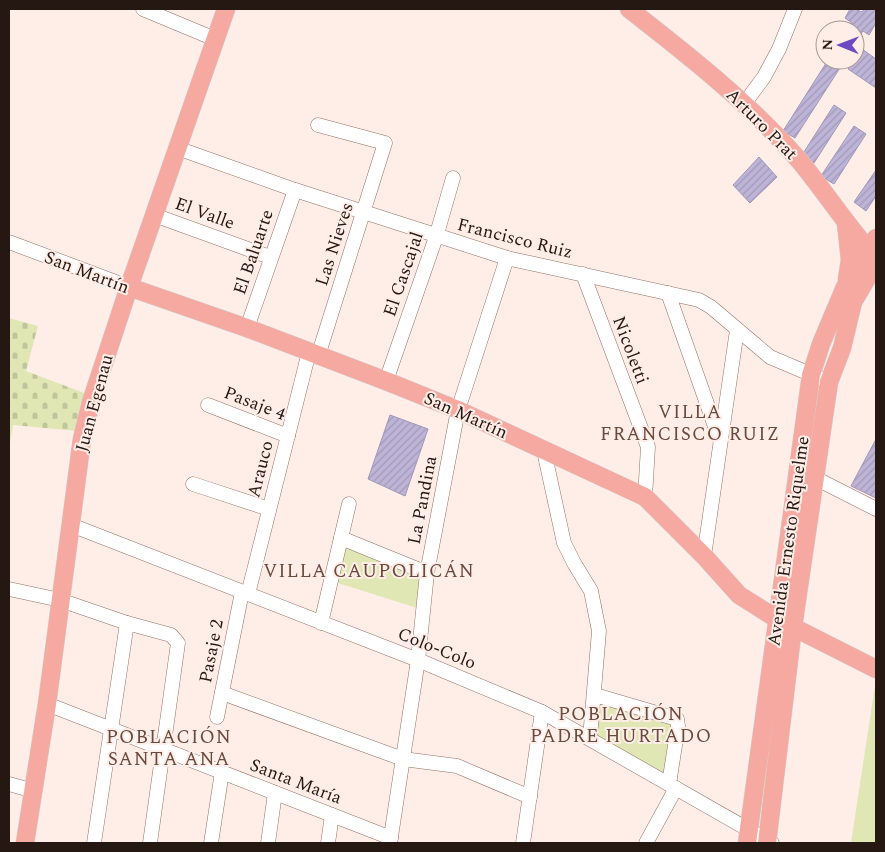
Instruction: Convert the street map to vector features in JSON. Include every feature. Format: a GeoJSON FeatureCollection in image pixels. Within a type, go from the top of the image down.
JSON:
{"type":"FeatureCollection","features":[{"type":"Feature","properties":{"kind":"main road","name":"Juan Egenau"},"geometry":{"type":"LineString","coordinates":[[25,843],[34,791],[82,439],[91,402],[129,288],[226,9]]}},
{"type":"Feature","properties":{"kind":"main road","name":"Arturo Prat"},"geometry":{"type":"LineString","coordinates":[[629,9],[685,53],[744,104],[798,159],[846,223],[874,252]]}},
{"type":"Feature","properties":{"kind":"main road"},"geometry":{"type":"LineString","coordinates":[[846,223],[850,260],[849,294],[876,289]]}},
{"type":"Feature","properties":{"kind":"main road","name":"Avenida Ernesto Riquelme"},"geometry":{"type":"LineString","coordinates":[[748,837],[811,375],[821,344],[874,252]]}},
{"type":"Feature","properties":{"kind":"main road","name":"San Martín"},"geometry":{"type":"LineString","coordinates":[[129,288],[247,328],[458,410],[645,497],[704,556],[739,595],[777,619],[876,669]]}},
{"type":"Feature","properties":{"kind":"main road","name":"Avenida Ernesto Riquelme"},"geometry":{"type":"LineString","coordinates":[[769,842],[793,627],[829,382],[842,348],[849,294]]}},
{"type":"Feature","properties":{"kind":"street"},"geometry":{"type":"LineString","coordinates":[[146,9],[215,39]]}},
{"type":"Feature","properties":{"kind":"street"},"geometry":{"type":"LineString","coordinates":[[744,104],[764,78],[796,9]]}},
{"type":"Feature","properties":{"kind":"street","name":"Las Nieves"},"geometry":{"type":"LineString","coordinates":[[314,354],[364,212],[385,143],[318,125]]}},
{"type":"Feature","properties":{"kind":"street","name":"Francisco Ruiz"},"geometry":{"type":"LineString","coordinates":[[178,148],[295,190],[507,258],[699,300],[711,307],[770,357],[829,382]]}},
{"type":"Feature","properties":{"kind":"street","name":"El Cascajal"},"geometry":{"type":"LineString","coordinates":[[386,381],[436,236],[453,178]]}},
{"type":"Feature","properties":{"kind":"street","name":"El Baluarte"},"geometry":{"type":"LineString","coordinates":[[247,328],[270,257],[295,190]]}},
{"type":"Feature","properties":{"kind":"street","name":"El Valle"},"geometry":{"type":"LineString","coordinates":[[154,215],[270,257]]}},
{"type":"Feature","properties":{"kind":"street","name":"San Martín"},"geometry":{"type":"LineString","coordinates":[[9,242],[129,288]]}},
{"type":"Feature","properties":{"kind":"street","name":"La Pandina"},"geometry":{"type":"LineString","coordinates":[[391,841],[418,660],[427,573],[458,410],[507,258]]}},
{"type":"Feature","properties":{"kind":"street","name":"Nicoletti"},"geometry":{"type":"LineString","coordinates":[[583,274],[648,448],[645,497]]}},
{"type":"Feature","properties":{"kind":"street"},"geometry":{"type":"LineString","coordinates":[[668,293],[720,441]]}},
{"type":"Feature","properties":{"kind":"street"},"geometry":{"type":"LineString","coordinates":[[704,556],[737,330]]}},
{"type":"Feature","properties":{"kind":"street","name":"Arauco"},"geometry":{"type":"LineString","coordinates":[[245,593],[288,436],[314,354]]}},
{"type":"Feature","properties":{"kind":"street","name":"Pasaje 4"},"geometry":{"type":"LineString","coordinates":[[208,405],[288,436]]}},
{"type":"Feature","properties":{"kind":"street"},"geometry":{"type":"LineString","coordinates":[[544,450],[564,543],[592,592],[599,631],[590,738]]}},
{"type":"Feature","properties":{"kind":"street"},"geometry":{"type":"LineString","coordinates":[[815,478],[876,509]]}},
{"type":"Feature","properties":{"kind":"street"},"geometry":{"type":"LineString","coordinates":[[193,484],[269,510]]}},
{"type":"Feature","properties":{"kind":"street"},"geometry":{"type":"LineString","coordinates":[[321,623],[349,504]]}},
{"type":"Feature","properties":{"kind":"street","name":"Colo-Colo"},"geometry":{"type":"LineString","coordinates":[[71,525],[418,660],[542,712],[673,786],[748,837],[769,842]]}},
{"type":"Feature","properties":{"kind":"street"},"geometry":{"type":"LineString","coordinates":[[341,538],[427,573]]}},
{"type":"Feature","properties":{"kind":"street"},"geometry":{"type":"LineString","coordinates":[[9,589],[60,600],[127,623],[171,635],[178,643],[150,843]]}},
{"type":"Feature","properties":{"kind":"street","name":"Pasaje 2"},"geometry":{"type":"LineString","coordinates":[[217,717],[245,593]]}},
{"type":"Feature","properties":{"kind":"street"},"geometry":{"type":"LineString","coordinates":[[94,843],[127,623]]}},
{"type":"Feature","properties":{"kind":"street"},"geometry":{"type":"LineString","coordinates":[[222,692],[403,759],[457,766],[530,797]]}},
{"type":"Feature","properties":{"kind":"street"},"geometry":{"type":"LineString","coordinates":[[595,695],[677,718],[673,786],[646,843]]}},
{"type":"Feature","properties":{"kind":"street","name":"Santa María"},"geometry":{"type":"LineString","coordinates":[[46,704],[332,815],[391,841]]}},
{"type":"Feature","properties":{"kind":"street"},"geometry":{"type":"LineString","coordinates":[[523,843],[542,712]]}},
{"type":"Feature","properties":{"kind":"street"},"geometry":{"type":"LineString","coordinates":[[211,843],[222,772]]}},
{"type":"Feature","properties":{"kind":"street"},"geometry":{"type":"LineString","coordinates":[[9,784],[34,791]]}},
{"type":"Feature","properties":{"kind":"street"},"geometry":{"type":"LineString","coordinates":[[268,843],[275,793]]}},
{"type":"Feature","properties":{"kind":"street"},"geometry":{"type":"LineString","coordinates":[[328,843],[332,815]]}},
{"type":"Feature","properties":{"kind":"green space"},"geometry":{"type":"Polygon","coordinates":[[[9,318],[38,326],[26,371],[87,394],[77,431],[13,425],[9,449],[9,318]]]}},
{"type":"Feature","properties":{"kind":"green space"},"geometry":{"type":"Polygon","coordinates":[[[345,547],[421,575],[417,608],[338,583],[345,547]]]}},
{"type":"Feature","properties":{"kind":"green space"},"geometry":{"type":"Polygon","coordinates":[[[875,685],[876,843],[851,843],[875,685]]]}},
{"type":"Feature","properties":{"kind":"green space"},"geometry":{"type":"Polygon","coordinates":[[[596,699],[674,721],[666,791],[592,739],[596,699]]]}},
{"type":"Feature","properties":{"kind":"building"},"geometry":{"type":"Polygon","coordinates":[[[850,9],[862,12],[864,9],[876,9],[876,23],[869,35],[865,32],[865,20],[848,20],[845,18],[850,9]]]}},
{"type":"Feature","properties":{"kind":"building"},"geometry":{"type":"Polygon","coordinates":[[[865,51],[876,59],[876,88],[849,70],[865,70],[865,51]]]}},
{"type":"Feature","properties":{"kind":"building"},"geometry":{"type":"Polygon","coordinates":[[[822,70],[839,70],[795,138],[783,131],[822,70]]]}},
{"type":"Feature","properties":{"kind":"building"},"geometry":{"type":"Polygon","coordinates":[[[834,105],[846,113],[814,163],[802,155],[834,105]]]}},
{"type":"Feature","properties":{"kind":"building"},"geometry":{"type":"Polygon","coordinates":[[[854,126],[866,134],[834,184],[821,176],[854,126]]]}},
{"type":"Feature","properties":{"kind":"building"},"geometry":{"type":"Polygon","coordinates":[[[759,157],[777,177],[750,203],[733,185],[759,157]]]}},
{"type":"Feature","properties":{"kind":"building"},"geometry":{"type":"Polygon","coordinates":[[[876,170],[876,196],[866,211],[854,202],[876,170]]]}},
{"type":"Feature","properties":{"kind":"building"},"geometry":{"type":"Polygon","coordinates":[[[390,415],[428,429],[405,496],[368,479],[390,415]]]}},
{"type":"Feature","properties":{"kind":"building"},"geometry":{"type":"Polygon","coordinates":[[[876,439],[876,498],[851,486],[876,439]]]}},
{"type":"Feature","properties":{"kind":"district","name":"VILLA FRANCISCO RUIZ"},"geometry":{"type":"Point","coordinates":[690,422]}},
{"type":"Feature","properties":{"kind":"district","name":"VILLA CAUPOLICÁN"},"geometry":{"type":"Point","coordinates":[369,570]}},
{"type":"Feature","properties":{"kind":"district","name":"POBLACIÓN PADRE HURTADO"},"geometry":{"type":"Point","coordinates":[621,724]}},
{"type":"Feature","properties":{"kind":"district","name":"POBLACIÓN SANTA ANA"},"geometry":{"type":"Point","coordinates":[169,747]}}]}
